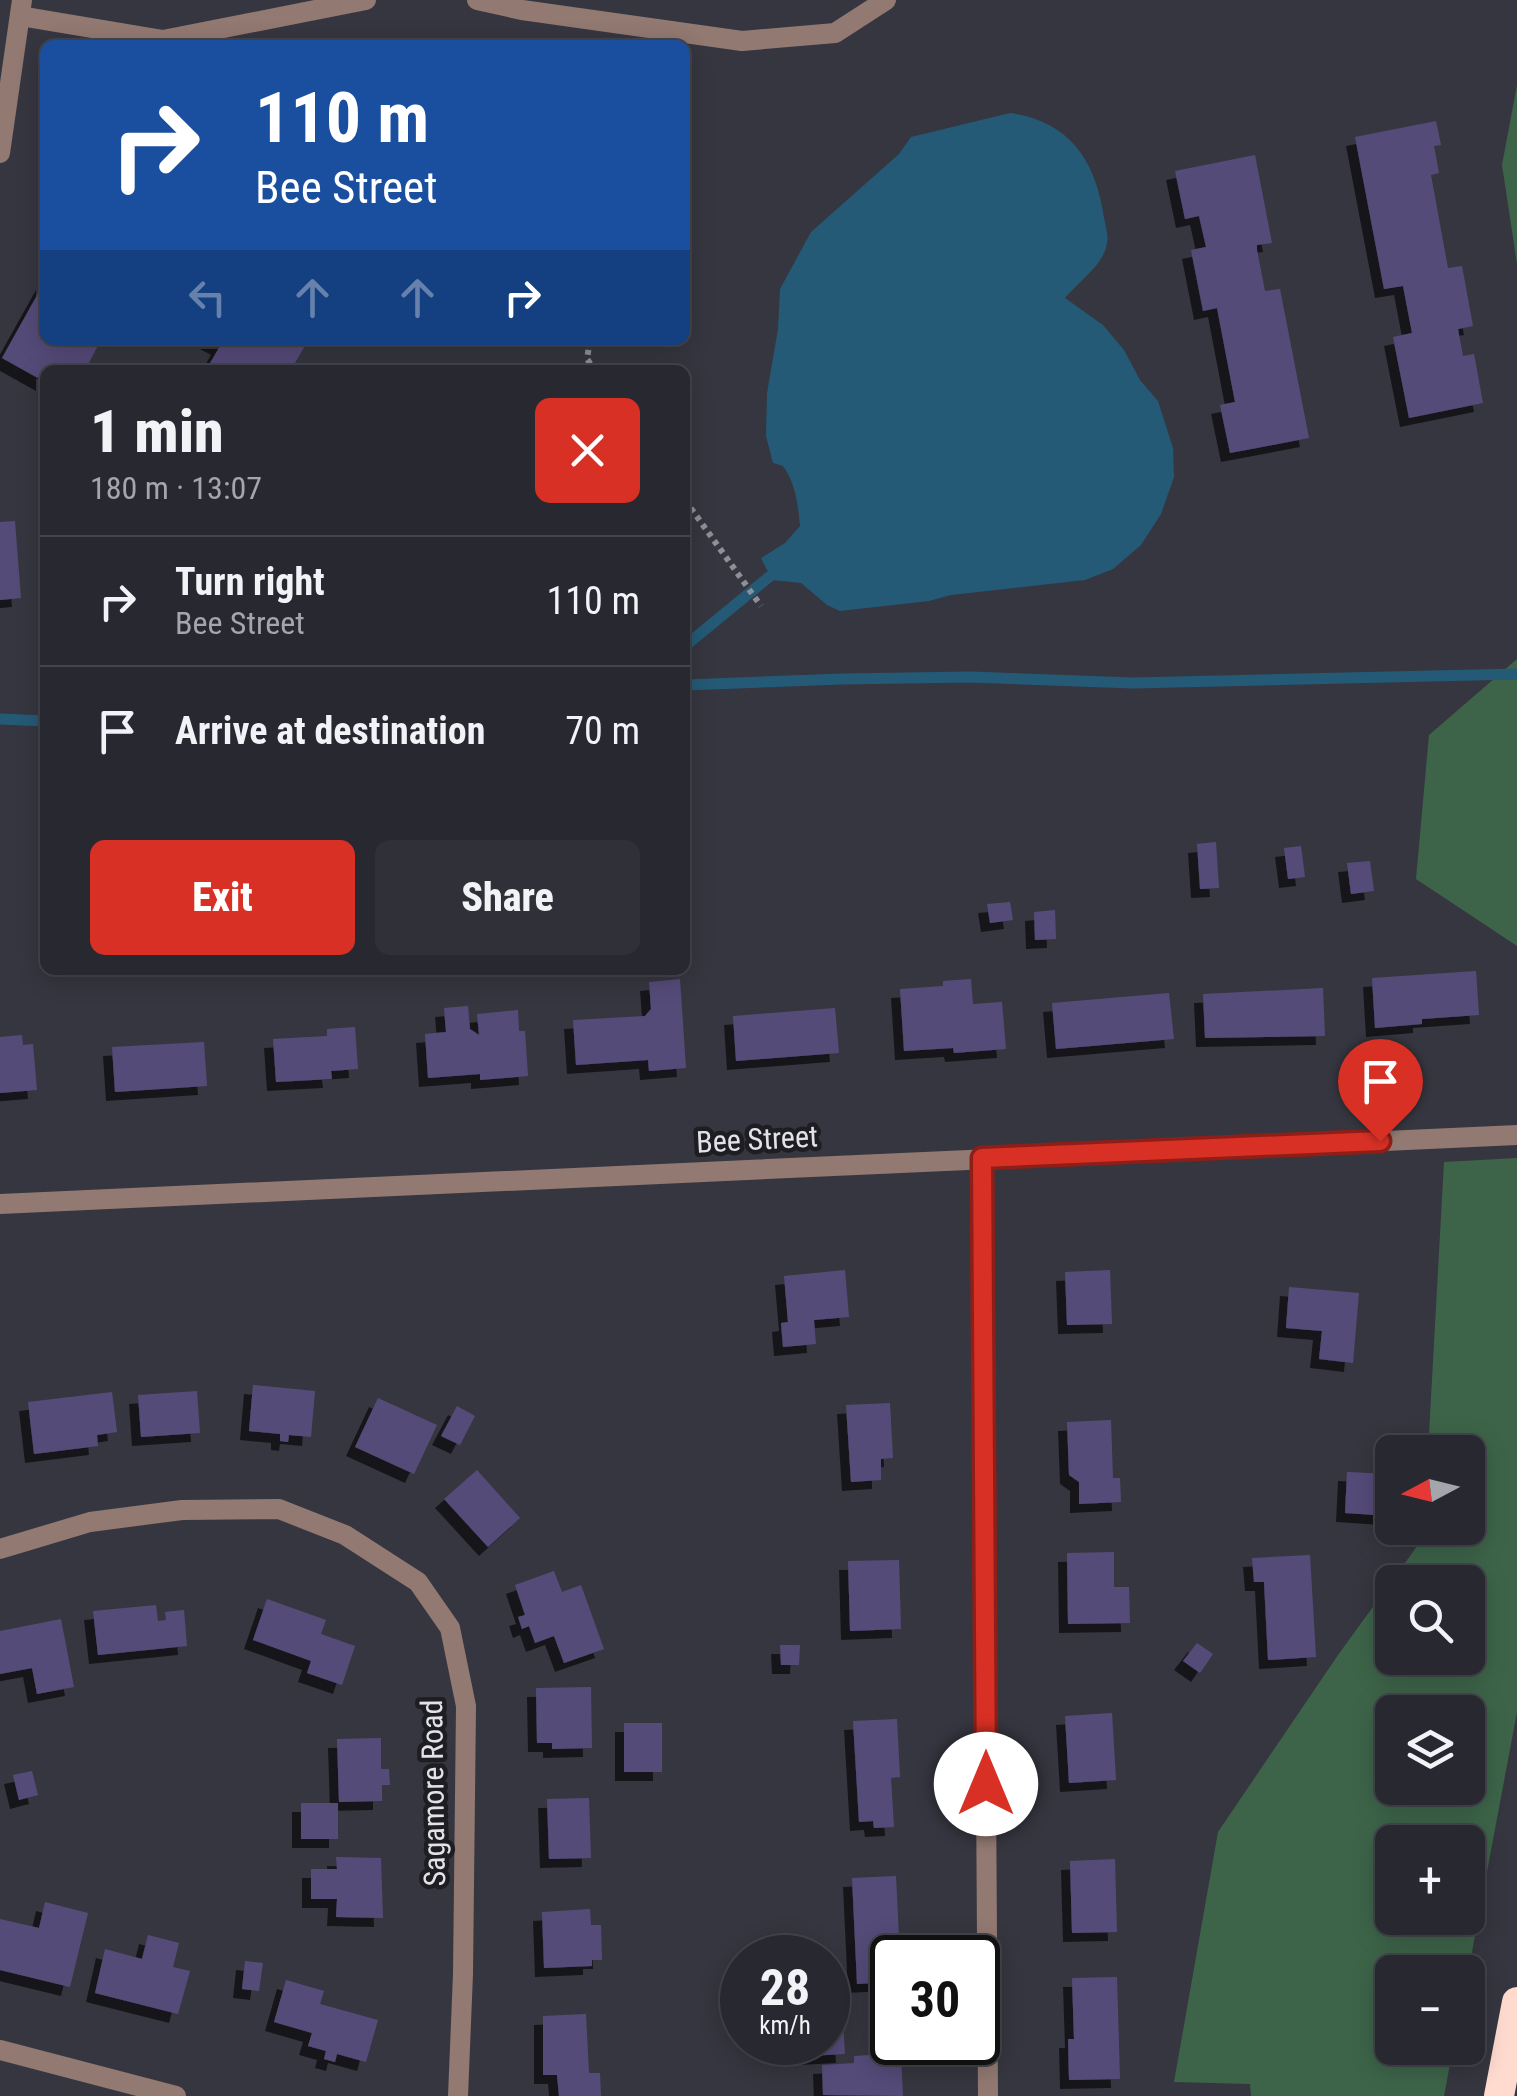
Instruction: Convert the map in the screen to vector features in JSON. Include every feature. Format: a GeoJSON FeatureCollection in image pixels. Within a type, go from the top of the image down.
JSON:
{"type":"FeatureCollection","features":[{"type":"Feature","properties":{"kind":"highway"},"geometry":{"type":"LineString","coordinates":[[1499,2096],[1517,2002]]}},
{"type":"Feature","properties":{"kind":"street"},"geometry":{"type":"LineString","coordinates":[[0,153],[21,8],[163,40],[366,0]]}},
{"type":"Feature","properties":{"kind":"street"},"geometry":{"type":"LineString","coordinates":[[477,0],[522,10],[742,41],[836,33],[886,0]]}},
{"type":"Feature","properties":{"kind":"street","name":"Bee Street"},"geometry":{"type":"LineString","coordinates":[[0,1204],[1517,1134]]}},
{"type":"Feature","properties":{"kind":"street"},"geometry":{"type":"LineString","coordinates":[[982,1158],[988,2096]]}},
{"type":"Feature","properties":{"kind":"street","name":"Sagamore Road"},"geometry":{"type":"LineString","coordinates":[[0,1549],[90,1522],[182,1510],[279,1509],[345,1535],[418,1582],[450,1628],[466,1706],[458,2096]]}},
{"type":"Feature","properties":{"kind":"street"},"geometry":{"type":"LineString","coordinates":[[0,2050],[176,2096]]}},
{"type":"Feature","properties":{"kind":"path"},"geometry":{"type":"LineString","coordinates":[[690,507],[760,606]]}},
{"type":"Feature","properties":{"kind":"green space"},"geometry":{"type":"Polygon","coordinates":[[[1517,85],[1517,264],[1502,165],[1517,85]]]}},
{"type":"Feature","properties":{"kind":"green space"},"geometry":{"type":"Polygon","coordinates":[[[1517,659],[1517,946],[1416,879],[1429,735],[1517,659]]]}},
{"type":"Feature","properties":{"kind":"green space"},"geometry":{"type":"Polygon","coordinates":[[[1517,1158],[1517,1712],[1485,1882],[1485,1825],[1375,1825],[1375,1935],[1475,1935],[1471,1955],[1375,1955],[1375,2065],[1450,2065],[1444,2096],[1251,2096],[1250,2084],[1174,2082],[1218,1832],[1375,1604],[1375,1675],[1485,1675],[1485,1565],[1403,1565],[1418,1545],[1485,1545],[1485,1435],[1429,1435],[1444,1162],[1517,1158]]]}},
{"type":"Feature","properties":{"kind":"water"},"geometry":{"type":"Polygon","coordinates":[[[1010,113],[1030,117],[1062,133],[1093,174],[1107,243],[1096,266],[1065,298],[1103,325],[1158,401],[1173,448],[1174,477],[1161,514],[1141,545],[1113,569],[1085,580],[840,611],[801,583],[772,580],[761,558],[785,543],[800,526],[791,480],[783,466],[773,463],[766,436],[767,393],[780,289],[811,232],[899,154],[911,137],[1010,113]]]}},
{"type":"Feature","properties":{"kind":"building"},"geometry":{"type":"Polygon","coordinates":[[[1436,121],[1441,145],[1434,146],[1439,173],[1431,175],[1448,268],[1462,266],[1473,326],[1458,329],[1463,356],[1474,354],[1483,403],[1409,418],[1393,337],[1412,333],[1403,286],[1384,289],[1355,137],[1436,121]]]}},
{"type":"Feature","properties":{"kind":"building"},"geometry":{"type":"Polygon","coordinates":[[[1255,155],[1272,243],[1257,245],[1257,250],[1265,291],[1280,289],[1309,438],[1230,453],[1220,405],[1235,402],[1217,308],[1203,311],[1191,250],[1206,247],[1199,216],[1185,219],[1175,171],[1255,155]]]}},
{"type":"Feature","properties":{"kind":"building"},"geometry":{"type":"Polygon","coordinates":[[[40,290],[40,345],[98,345],[88,365],[40,365],[40,379],[2,358],[40,290]]]}},
{"type":"Feature","properties":{"kind":"building"},"geometry":{"type":"Polygon","coordinates":[[[305,345],[294,365],[209,365],[220,346],[305,345]]]}},
{"type":"Feature","properties":{"kind":"building"},"geometry":{"type":"Polygon","coordinates":[[[15,521],[21,598],[0,600],[0,522],[15,521]]]}},
{"type":"Feature","properties":{"kind":"building"},"geometry":{"type":"Polygon","coordinates":[[[1216,842],[1219,888],[1200,889],[1197,844],[1216,842]]]}},
{"type":"Feature","properties":{"kind":"building"},"geometry":{"type":"Polygon","coordinates":[[[1301,846],[1305,877],[1288,879],[1284,848],[1301,846]]]}},
{"type":"Feature","properties":{"kind":"building"},"geometry":{"type":"Polygon","coordinates":[[[1370,861],[1374,891],[1351,894],[1347,863],[1370,861]]]}},
{"type":"Feature","properties":{"kind":"building"},"geometry":{"type":"Polygon","coordinates":[[[1010,902],[1013,920],[990,923],[987,904],[1010,902]]]}},
{"type":"Feature","properties":{"kind":"building"},"geometry":{"type":"Polygon","coordinates":[[[1055,910],[1056,939],[1035,940],[1034,912],[1055,910]]]}},
{"type":"Feature","properties":{"kind":"building"},"geometry":{"type":"Polygon","coordinates":[[[1476,971],[1479,1015],[1422,1019],[1422,1024],[1375,1028],[1372,978],[1476,971]]]}},
{"type":"Feature","properties":{"kind":"building"},"geometry":{"type":"Polygon","coordinates":[[[680,979],[686,1068],[649,1071],[648,1060],[576,1065],[573,1020],[645,1016],[651,1009],[649,982],[680,979]]]}},
{"type":"Feature","properties":{"kind":"building"},"geometry":{"type":"Polygon","coordinates":[[[971,979],[973,1004],[1002,1002],[1006,1049],[904,1051],[900,989],[943,986],[943,981],[971,979]]]}},
{"type":"Feature","properties":{"kind":"building"},"geometry":{"type":"Polygon","coordinates":[[[1323,988],[1325,1036],[1205,1038],[1203,994],[1323,988]]]}},
{"type":"Feature","properties":{"kind":"building"},"geometry":{"type":"Polygon","coordinates":[[[1169,993],[1174,1039],[1056,1049],[1052,1003],[1169,993]]]}},
{"type":"Feature","properties":{"kind":"building"},"geometry":{"type":"Polygon","coordinates":[[[468,1006],[470,1029],[479,1035],[477,1014],[518,1010],[519,1031],[525,1031],[528,1076],[480,1080],[480,1074],[428,1078],[425,1034],[446,1032],[444,1008],[468,1006]]]}},
{"type":"Feature","properties":{"kind":"building"},"geometry":{"type":"Polygon","coordinates":[[[835,1008],[839,1053],[736,1061],[733,1016],[835,1008]]]}},
{"type":"Feature","properties":{"kind":"building"},"geometry":{"type":"Polygon","coordinates":[[[355,1027],[358,1069],[331,1071],[332,1079],[276,1082],[273,1039],[327,1036],[327,1029],[355,1027]]]}},
{"type":"Feature","properties":{"kind":"building"},"geometry":{"type":"Polygon","coordinates":[[[22,1035],[23,1045],[33,1044],[37,1090],[0,1093],[0,1037],[22,1035]]]}},
{"type":"Feature","properties":{"kind":"building"},"geometry":{"type":"Polygon","coordinates":[[[204,1042],[207,1086],[115,1092],[112,1047],[204,1042]]]}},
{"type":"Feature","properties":{"kind":"building"},"geometry":{"type":"Polygon","coordinates":[[[845,1270],[849,1317],[814,1320],[816,1344],[783,1347],[781,1323],[788,1322],[784,1276],[845,1270]]]}},
{"type":"Feature","properties":{"kind":"building"},"geometry":{"type":"Polygon","coordinates":[[[1110,1270],[1112,1324],[1067,1325],[1065,1272],[1110,1270]]]}},
{"type":"Feature","properties":{"kind":"building"},"geometry":{"type":"Polygon","coordinates":[[[1289,1287],[1359,1293],[1353,1363],[1319,1359],[1322,1331],[1286,1328],[1289,1287]]]}},
{"type":"Feature","properties":{"kind":"building"},"geometry":{"type":"Polygon","coordinates":[[[253,1385],[315,1391],[311,1437],[289,1435],[288,1442],[280,1441],[280,1434],[249,1431],[253,1385]]]}},
{"type":"Feature","properties":{"kind":"building"},"geometry":{"type":"Polygon","coordinates":[[[197,1391],[200,1433],[141,1437],[138,1395],[197,1391]]]}},
{"type":"Feature","properties":{"kind":"building"},"geometry":{"type":"Polygon","coordinates":[[[112,1392],[117,1432],[97,1435],[98,1446],[34,1454],[28,1402],[112,1392]]]}},
{"type":"Feature","properties":{"kind":"building"},"geometry":{"type":"Polygon","coordinates":[[[378,1398],[437,1425],[414,1474],[355,1447],[378,1398]]]}},
{"type":"Feature","properties":{"kind":"building"},"geometry":{"type":"Polygon","coordinates":[[[890,1403],[893,1458],[881,1459],[881,1480],[851,1482],[846,1405],[890,1403]]]}},
{"type":"Feature","properties":{"kind":"building"},"geometry":{"type":"Polygon","coordinates":[[[457,1406],[475,1416],[460,1445],[441,1436],[457,1406]]]}},
{"type":"Feature","properties":{"kind":"building"},"geometry":{"type":"Polygon","coordinates":[[[1111,1420],[1113,1478],[1120,1478],[1121,1502],[1079,1504],[1079,1482],[1069,1475],[1067,1422],[1111,1420]]]}},
{"type":"Feature","properties":{"kind":"building"},"geometry":{"type":"Polygon","coordinates":[[[477,1470],[520,1518],[488,1547],[444,1499],[477,1470]]]}},
{"type":"Feature","properties":{"kind":"building"},"geometry":{"type":"Polygon","coordinates":[[[1347,1472],[1375,1473],[1375,1515],[1345,1513],[1347,1472]]]}},
{"type":"Feature","properties":{"kind":"building"},"geometry":{"type":"Polygon","coordinates":[[[1114,1552],[1114,1587],[1129,1587],[1130,1623],[1068,1624],[1067,1553],[1114,1552]]]}},
{"type":"Feature","properties":{"kind":"building"},"geometry":{"type":"Polygon","coordinates":[[[1310,1555],[1316,1657],[1268,1660],[1264,1582],[1254,1582],[1252,1558],[1310,1555]]]}},
{"type":"Feature","properties":{"kind":"building"},"geometry":{"type":"Polygon","coordinates":[[[899,1560],[901,1629],[850,1631],[848,1561],[899,1560]]]}},
{"type":"Feature","properties":{"kind":"building"},"geometry":{"type":"Polygon","coordinates":[[[554,1571],[562,1592],[581,1585],[604,1649],[564,1663],[554,1636],[535,1643],[529,1626],[522,1629],[518,1617],[525,1615],[515,1585],[554,1571]]]}},
{"type":"Feature","properties":{"kind":"building"},"geometry":{"type":"Polygon","coordinates":[[[267,1599],[326,1620],[321,1634],[355,1646],[342,1685],[307,1673],[311,1661],[253,1640],[267,1599]]]}},
{"type":"Feature","properties":{"kind":"building"},"geometry":{"type":"Polygon","coordinates":[[[156,1605],[158,1621],[166,1620],[165,1612],[184,1610],[187,1646],[98,1655],[93,1611],[156,1605]]]}},
{"type":"Feature","properties":{"kind":"building"},"geometry":{"type":"Polygon","coordinates":[[[61,1619],[74,1687],[37,1694],[32,1668],[0,1674],[0,1631],[61,1619]]]}},
{"type":"Feature","properties":{"kind":"building"},"geometry":{"type":"Polygon","coordinates":[[[1197,1643],[1213,1654],[1200,1673],[1183,1661],[1197,1643]]]}},
{"type":"Feature","properties":{"kind":"building"},"geometry":{"type":"Polygon","coordinates":[[[780,1645],[800,1645],[799,1665],[781,1665],[780,1645]]]}},
{"type":"Feature","properties":{"kind":"building"},"geometry":{"type":"Polygon","coordinates":[[[591,1687],[592,1748],[552,1749],[552,1743],[537,1743],[536,1688],[591,1687]]]}},
{"type":"Feature","properties":{"kind":"building"},"geometry":{"type":"Polygon","coordinates":[[[1112,1713],[1116,1780],[1069,1783],[1065,1716],[1112,1713]]]}},
{"type":"Feature","properties":{"kind":"building"},"geometry":{"type":"Polygon","coordinates":[[[897,1719],[900,1777],[891,1778],[894,1827],[874,1828],[873,1821],[859,1822],[853,1721],[897,1719]]]}},
{"type":"Feature","properties":{"kind":"building"},"geometry":{"type":"Polygon","coordinates":[[[624,1723],[662,1723],[662,1772],[624,1772],[624,1723]]]}},
{"type":"Feature","properties":{"kind":"building"},"geometry":{"type":"Polygon","coordinates":[[[381,1738],[381,1769],[389,1769],[390,1785],[382,1785],[382,1801],[339,1802],[337,1739],[381,1738]]]}},
{"type":"Feature","properties":{"kind":"building"},"geometry":{"type":"Polygon","coordinates":[[[32,1771],[38,1795],[19,1800],[13,1775],[32,1771]]]}},
{"type":"Feature","properties":{"kind":"building"},"geometry":{"type":"Polygon","coordinates":[[[589,1798],[591,1858],[549,1859],[547,1799],[589,1798]]]}},
{"type":"Feature","properties":{"kind":"building"},"geometry":{"type":"Polygon","coordinates":[[[301,1803],[338,1803],[338,1839],[301,1839],[301,1803]]]}},
{"type":"Feature","properties":{"kind":"building"},"geometry":{"type":"Polygon","coordinates":[[[336,1857],[381,1858],[383,1918],[336,1917],[337,1899],[311,1899],[311,1869],[337,1869],[336,1857]]]}},
{"type":"Feature","properties":{"kind":"building"},"geometry":{"type":"Polygon","coordinates":[[[1115,1859],[1117,1932],[1072,1933],[1070,1861],[1115,1859]]]}},
{"type":"Feature","properties":{"kind":"building"},"geometry":{"type":"Polygon","coordinates":[[[896,1876],[899,1935],[870,1935],[870,1983],[857,1984],[852,1878],[896,1876]]]}},
{"type":"Feature","properties":{"kind":"building"},"geometry":{"type":"Polygon","coordinates":[[[45,1902],[88,1913],[70,1987],[0,1970],[0,1919],[39,1928],[45,1902]]]}},
{"type":"Feature","properties":{"kind":"building"},"geometry":{"type":"Polygon","coordinates":[[[590,1909],[591,1925],[601,1925],[602,1960],[592,1960],[592,1966],[544,1968],[542,1912],[590,1909]]]}},
{"type":"Feature","properties":{"kind":"building"},"geometry":{"type":"Polygon","coordinates":[[[148,1935],[179,1943],[173,1967],[190,1971],[178,2014],[95,1993],[105,1949],[142,1959],[148,1935]]]}},
{"type":"Feature","properties":{"kind":"building"},"geometry":{"type":"Polygon","coordinates":[[[245,1961],[263,1963],[259,1991],[242,1989],[245,1961]]]}},
{"type":"Feature","properties":{"kind":"building"},"geometry":{"type":"Polygon","coordinates":[[[1117,1977],[1120,2079],[1069,2080],[1068,2039],[1074,2039],[1072,1978],[1117,1977]]]}},
{"type":"Feature","properties":{"kind":"building"},"geometry":{"type":"Polygon","coordinates":[[[286,1980],[324,1991],[320,2004],[378,2020],[366,2062],[337,2054],[335,2062],[324,2059],[326,2051],[308,2046],[312,2033],[274,2022],[286,1980]]]}},
{"type":"Feature","properties":{"kind":"building"},"geometry":{"type":"Polygon","coordinates":[[[586,2014],[589,2073],[600,2073],[601,2096],[559,2096],[557,2075],[543,2075],[543,2016],[586,2014]]]}},
{"type":"Feature","properties":{"kind":"building"},"geometry":{"type":"Polygon","coordinates":[[[870,2055],[870,2065],[902,2065],[903,2096],[823,2095],[822,2065],[850,2065],[854,2056],[870,2055]]]}},
{"type":"Feature","properties":{"kind":"waterway"},"geometry":{"type":"LineString","coordinates":[[690,642],[769,577]]}},
{"type":"Feature","properties":{"kind":"waterway"},"geometry":{"type":"LineString","coordinates":[[690,685],[970,677],[1133,683],[1517,674]]}},
{"type":"Feature","properties":{"kind":"waterway"},"geometry":{"type":"LineString","coordinates":[[0,719],[40,721]]}},
{"type":"Feature","properties":{"kind":"route"},"geometry":{"type":"LineString","coordinates":[[986,1784],[982,1158],[1380,1141]]}}]}
